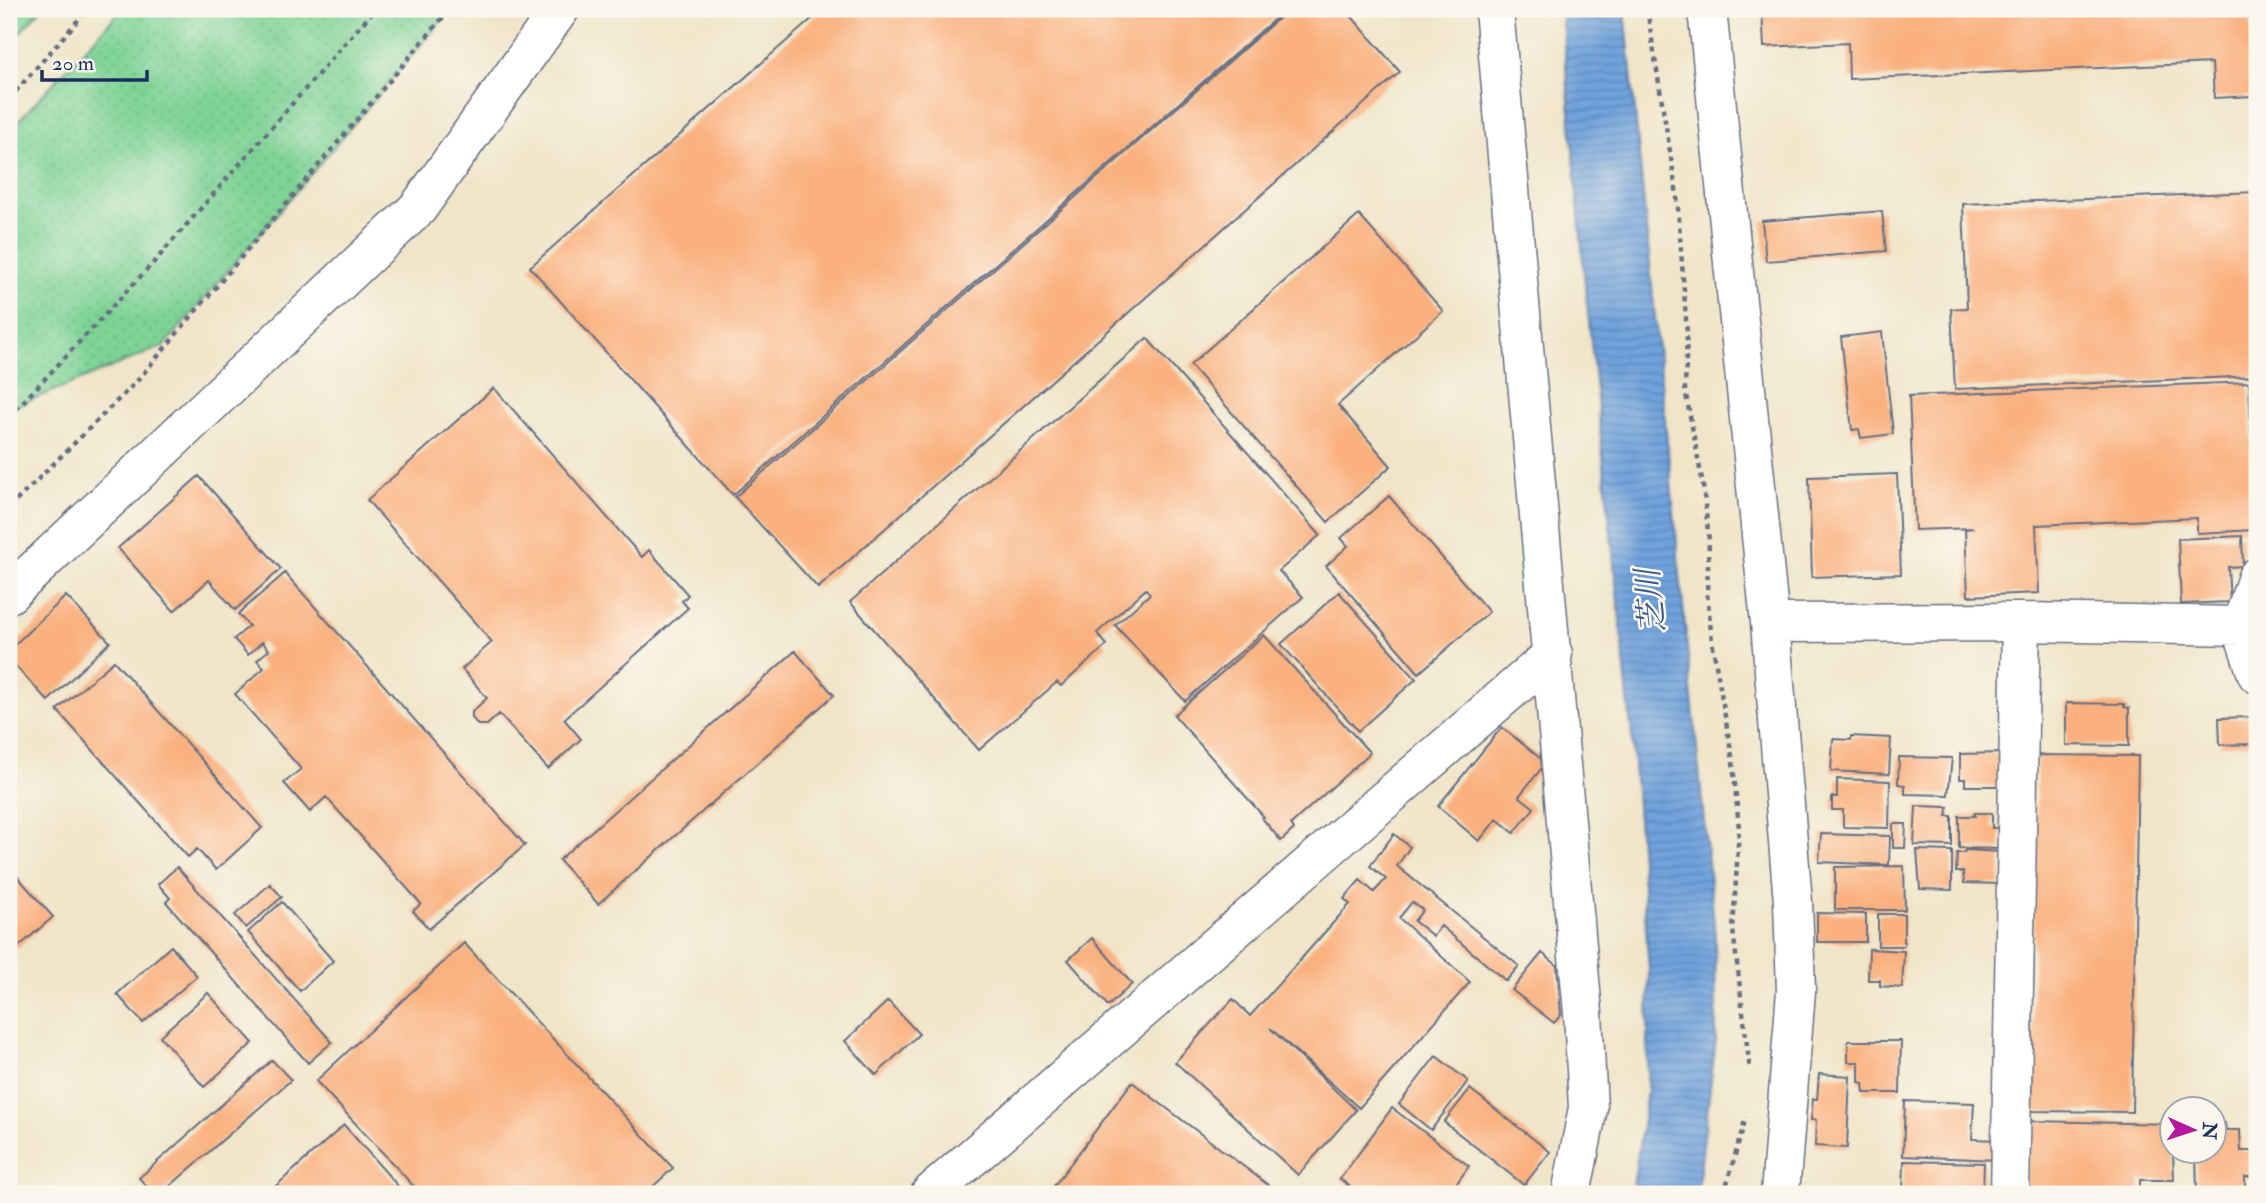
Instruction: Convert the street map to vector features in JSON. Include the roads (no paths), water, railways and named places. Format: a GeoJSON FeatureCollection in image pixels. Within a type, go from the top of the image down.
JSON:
{"type":"FeatureCollection","features":[{"type":"Feature","properties":{"kind":"street"},"geometry":{"type":"LineString","coordinates":[[9,594],[418,208],[560,9]]}},
{"type":"Feature","properties":{"kind":"street"},"geometry":{"type":"LineString","coordinates":[[1494,9],[1583,1013],[1588,1108],[1571,1194]]}},
{"type":"Feature","properties":{"kind":"street"},"geometry":{"type":"LineString","coordinates":[[1707,9],[1770,623],[1793,902],[1796,991],[1780,1194]]}},
{"type":"Feature","properties":{"kind":"street"},"geometry":{"type":"LineString","coordinates":[[2257,577],[2241,626],[2257,674]]}},
{"type":"Feature","properties":{"kind":"street"},"geometry":{"type":"LineString","coordinates":[[1770,623],[2021,622],[2241,626]]}},
{"type":"Feature","properties":{"kind":"street"},"geometry":{"type":"LineString","coordinates":[[2010,1194],[2021,622]]}},
{"type":"Feature","properties":{"kind":"street"},"geometry":{"type":"LineString","coordinates":[[930,1194],[1553,654]]}},
{"type":"Feature","properties":{"kind":"water","name":"芝川"},"geometry":{"type":"Polygon","coordinates":[[[1561,9],[1625,9],[1715,934],[1716,1039],[1697,1194],[1632,1194],[1647,1091],[1649,970],[1632,737],[1585,284],[1561,9]]]}}]}
